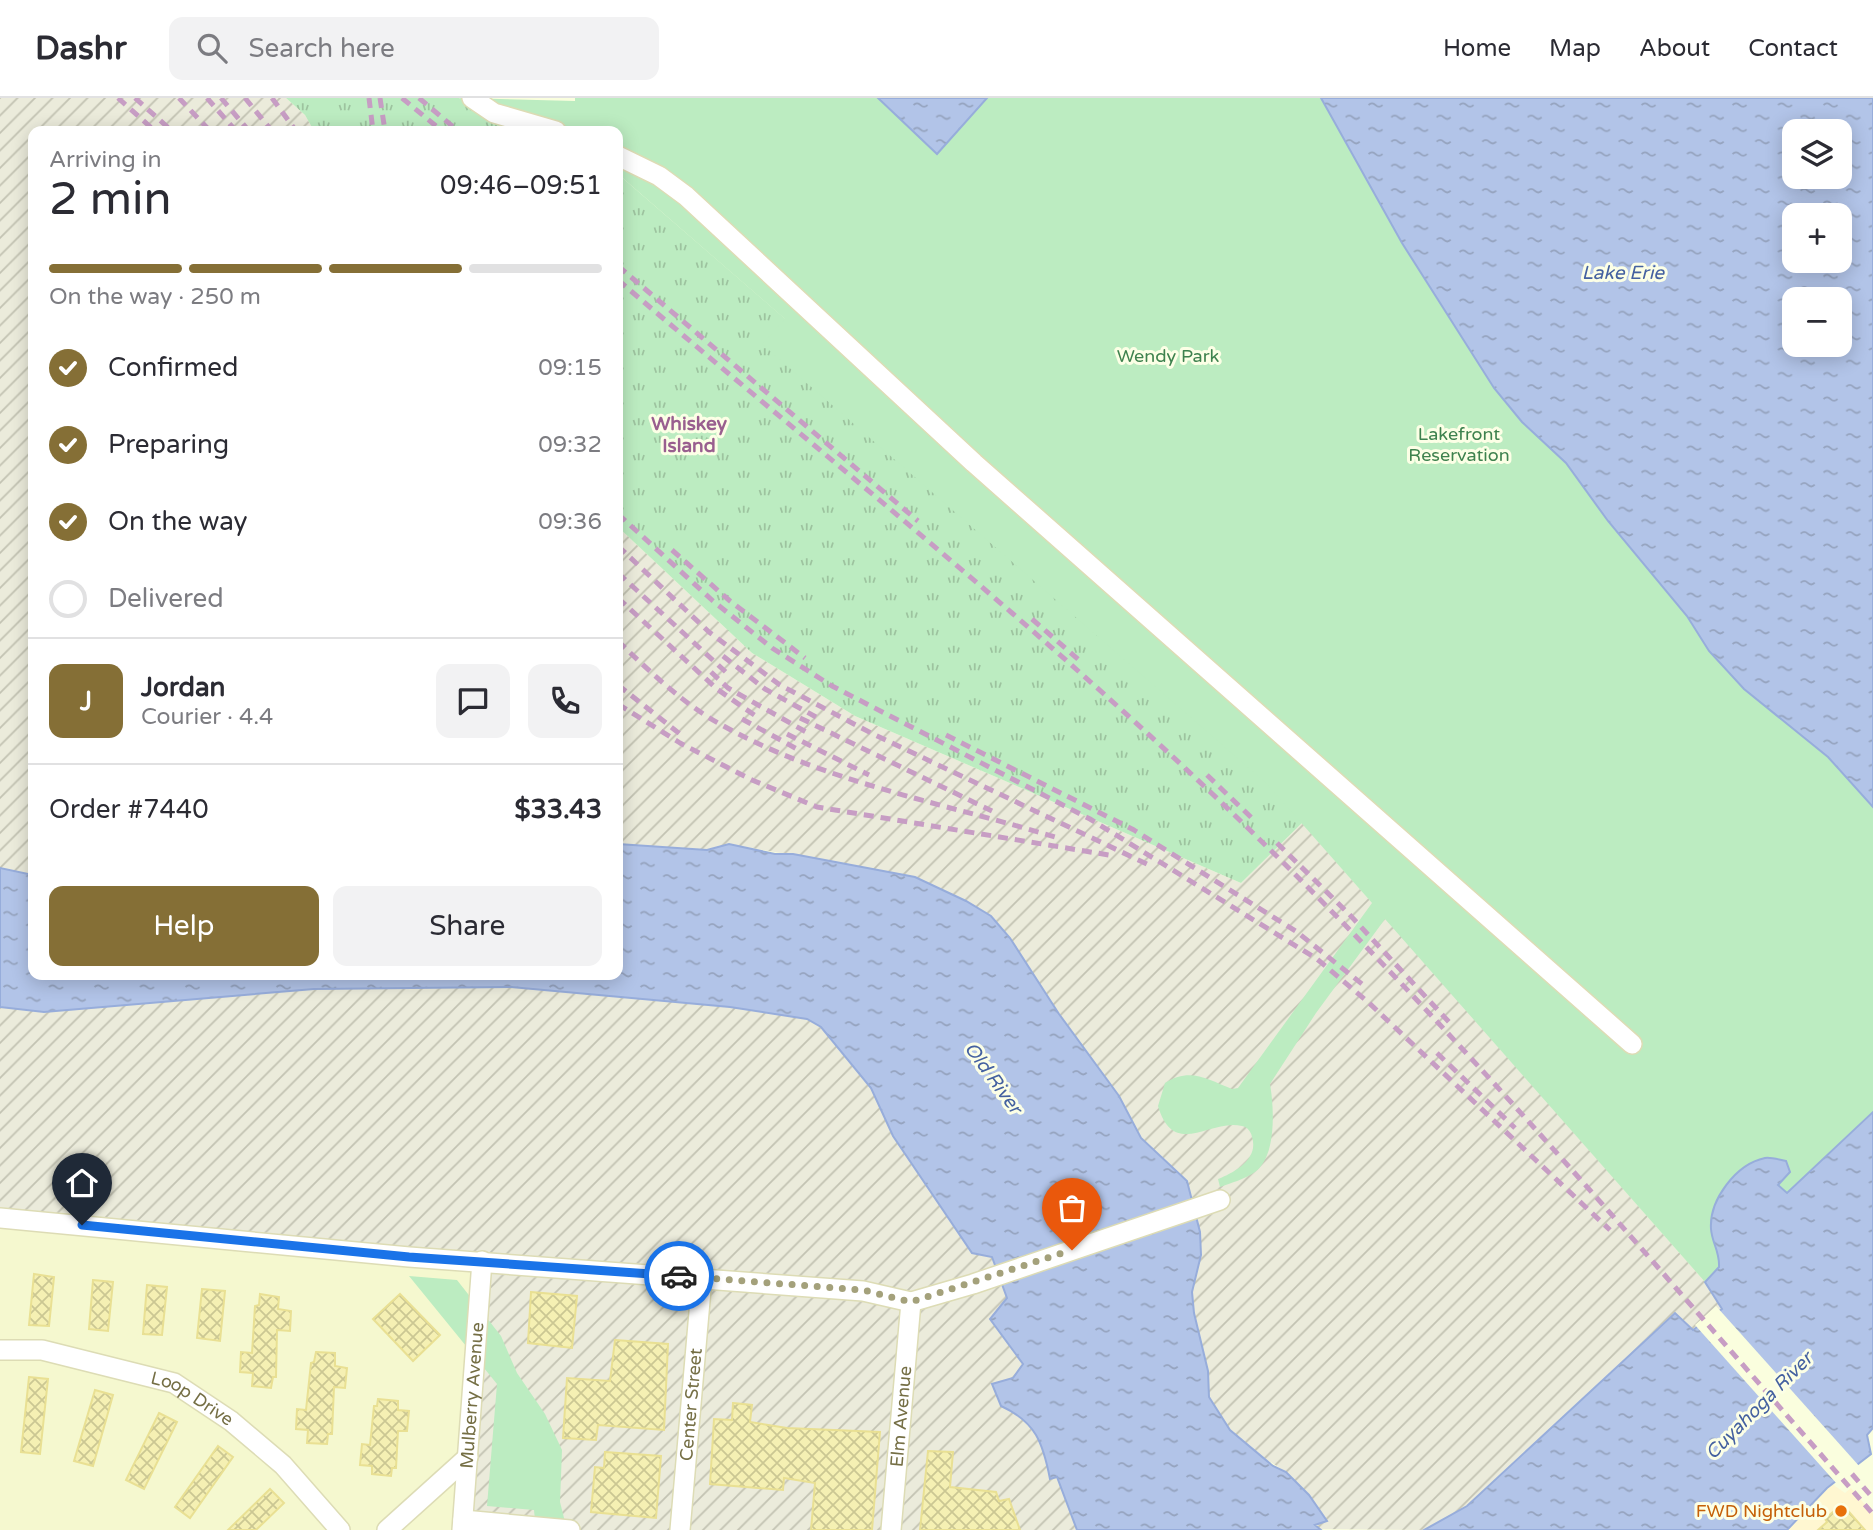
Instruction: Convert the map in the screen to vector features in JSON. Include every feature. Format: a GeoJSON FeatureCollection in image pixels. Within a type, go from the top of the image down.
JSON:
{"type":"FeatureCollection","features":[{"type":"Feature","properties":{"kind":"street"},"geometry":{"type":"LineString","coordinates":[[472,98],[494,113],[539,126]]}},
{"type":"Feature","properties":{"kind":"street"},"geometry":{"type":"LineString","coordinates":[[623,158],[659,176],[686,196],[974,463],[1633,1044]]}},
{"type":"Feature","properties":{"kind":"street"},"geometry":{"type":"LineString","coordinates":[[0,1217],[482,1261],[863,1290],[911,1302],[973,1284],[1220,1200]]}},
{"type":"Feature","properties":{"kind":"street","name":"Mulberry Avenue"},"geometry":{"type":"LineString","coordinates":[[462,1525],[482,1261]]}},
{"type":"Feature","properties":{"kind":"street","name":"Center Street"},"geometry":{"type":"LineString","coordinates":[[680,1530],[702,1278]]}},
{"type":"Feature","properties":{"kind":"street","name":"Elm Avenue"},"geometry":{"type":"LineString","coordinates":[[891,1530],[911,1302]]}},
{"type":"Feature","properties":{"kind":"street","name":"Loop Drive"},"geometry":{"type":"LineString","coordinates":[[0,1350],[42,1350],[174,1383],[231,1421],[283,1465],[340,1530]]}},
{"type":"Feature","properties":{"kind":"street"},"geometry":{"type":"LineString","coordinates":[[387,1530],[468,1457]]}},
{"type":"Feature","properties":{"kind":"street"},"geometry":{"type":"LineString","coordinates":[[462,1525],[570,1530]]}},
{"type":"Feature","properties":{"kind":"shaded area"},"geometry":{"type":"Polygon","coordinates":[[[0,98],[286,98],[305,115],[311,126],[28,126],[28,874],[0,868],[0,98]]]}},
{"type":"Feature","properties":{"kind":"shaded area"},"geometry":{"type":"Polygon","coordinates":[[[623,532],[752,653],[855,716],[1241,883],[1302,823],[1705,1282],[1722,1309],[1693,1330],[1674,1313],[1467,1506],[1449,1518],[1424,1530],[1316,1529],[1315,1525],[1326,1521],[1309,1495],[1286,1472],[1243,1444],[1230,1430],[1209,1397],[1208,1371],[1194,1313],[1192,1292],[1201,1255],[1187,1181],[1141,1138],[1119,1096],[1059,1014],[1010,938],[915,877],[729,844],[708,850],[623,844],[623,532]]]}},
{"type":"Feature","properties":{"kind":"shaded area"},"geometry":{"type":"Polygon","coordinates":[[[511,987],[730,1007],[807,1019],[821,1027],[871,1088],[893,1136],[992,1257],[1007,1298],[990,1319],[1023,1364],[1013,1378],[992,1384],[1001,1406],[1020,1415],[1045,1450],[1050,1479],[1057,1476],[1077,1530],[462,1530],[482,1261],[0,1218],[0,1007],[44,1012],[314,989],[511,987]]]}},
{"type":"Feature","properties":{"kind":"shaded area"},"geometry":{"type":"Polygon","coordinates":[[[0,1218],[482,1261],[462,1530],[0,1530],[0,1218]]]}},
{"type":"Feature","properties":{"kind":"shaded area"},"geometry":{"type":"Polygon","coordinates":[[[1832,1484],[1845,1493],[1851,1488],[1873,1514],[1873,1530],[1787,1530],[1832,1484]]]}},
{"type":"Feature","properties":{"kind":"green space"},"geometry":{"type":"Polygon","coordinates":[[[286,98],[459,98],[507,126],[311,126],[305,115],[286,98]]]}},
{"type":"Feature","properties":{"kind":"green space","name":"Lakefront Reservation"},"geometry":{"type":"Polygon","coordinates":[[[459,98],[575,101],[575,98],[1608,98],[1783,287],[1782,357],[1852,357],[1852,345],[1873,345],[1873,1112],[1787,1193],[1778,1185],[1741,1169],[1724,1189],[1713,1212],[1711,1229],[1719,1267],[1705,1282],[1385,919],[1316,1013],[1270,1084],[1272,1131],[1262,1165],[1238,1181],[1220,1187],[1218,1179],[1231,1173],[1249,1158],[1253,1145],[1251,1133],[1244,1127],[1230,1125],[1194,1133],[1173,1131],[1165,1122],[1158,1106],[1165,1083],[1174,1078],[1191,1075],[1232,1089],[1238,1088],[1372,903],[1266,783],[762,344],[785,319],[623,178],[623,126],[507,126],[459,98]]]}},
{"type":"Feature","properties":{"kind":"green space"},"geometry":{"type":"Polygon","coordinates":[[[623,178],[1327,788],[1302,823],[1241,883],[855,716],[752,653],[623,532],[623,178]]]}},
{"type":"Feature","properties":{"kind":"green space"},"geometry":{"type":"Polygon","coordinates":[[[409,1276],[457,1280],[501,1336],[517,1373],[545,1414],[562,1450],[560,1502],[567,1530],[536,1530],[534,1510],[487,1506],[497,1384],[409,1276]]]}},
{"type":"Feature","properties":{"kind":"water"},"geometry":{"type":"Polygon","coordinates":[[[878,98],[987,98],[937,154],[878,98]]]}},
{"type":"Feature","properties":{"kind":"water","name":"Lake Erie"},"geometry":{"type":"Polygon","coordinates":[[[1321,98],[1873,98],[1873,807],[1828,757],[1744,689],[1709,651],[1687,616],[1608,521],[1566,463],[1522,422],[1494,388],[1402,243],[1321,98]]]}},
{"type":"Feature","properties":{"kind":"water","name":"Old River"},"geometry":{"type":"Polygon","coordinates":[[[623,844],[707,850],[729,844],[775,854],[793,854],[915,877],[966,901],[991,916],[1010,938],[1059,1014],[1119,1096],[1141,1138],[1187,1181],[1200,1232],[1201,1255],[1192,1292],[1194,1313],[1208,1371],[1209,1397],[1230,1430],[1273,1466],[1286,1472],[1309,1495],[1327,1521],[1315,1525],[1321,1530],[1077,1530],[1057,1477],[1050,1479],[1036,1435],[1022,1419],[1001,1406],[992,1384],[1013,1378],[1023,1364],[990,1319],[1007,1298],[992,1257],[972,1253],[893,1136],[871,1088],[821,1027],[807,1019],[730,1007],[511,987],[314,989],[44,1012],[0,1007],[0,868],[28,874],[28,980],[623,980],[623,844]]]}},
{"type":"Feature","properties":{"kind":"water","name":"Cuyahoga River"},"geometry":{"type":"Polygon","coordinates":[[[1873,1112],[1873,1428],[1867,1435],[1871,1454],[1827,1488],[1787,1530],[1424,1530],[1467,1506],[1675,1313],[1693,1330],[1722,1309],[1705,1282],[1719,1267],[1711,1229],[1715,1207],[1726,1185],[1735,1175],[1765,1158],[1786,1161],[1790,1172],[1778,1185],[1787,1193],[1873,1112]]]}},
{"type":"Feature","properties":{"kind":"pier"},"geometry":{"type":"Polygon","coordinates":[[[1716,1306],[1860,1467],[1837,1484],[1695,1325],[1716,1306]]]}},
{"type":"Feature","properties":{"kind":"building"},"geometry":{"type":"Polygon","coordinates":[[[34,1274],[54,1277],[49,1326],[29,1325],[34,1274]]]}},
{"type":"Feature","properties":{"kind":"building"},"geometry":{"type":"Polygon","coordinates":[[[93,1280],[113,1282],[108,1331],[89,1329],[93,1280]]]}},
{"type":"Feature","properties":{"kind":"building"},"geometry":{"type":"Polygon","coordinates":[[[147,1285],[167,1287],[162,1335],[143,1334],[147,1285]]]}},
{"type":"Feature","properties":{"kind":"building"},"geometry":{"type":"Polygon","coordinates":[[[202,1289],[225,1291],[220,1341],[197,1338],[202,1289]]]}},
{"type":"Feature","properties":{"kind":"building"},"geometry":{"type":"Polygon","coordinates":[[[531,1292],[577,1296],[572,1348],[528,1343],[531,1292]]]}},
{"type":"Feature","properties":{"kind":"building"},"geometry":{"type":"Polygon","coordinates":[[[260,1294],[279,1297],[278,1309],[291,1311],[290,1331],[277,1330],[276,1377],[273,1377],[271,1388],[252,1386],[253,1373],[240,1372],[241,1352],[252,1353],[255,1306],[259,1305],[260,1294]]]}},
{"type":"Feature","properties":{"kind":"building"},"geometry":{"type":"Polygon","coordinates":[[[400,1294],[440,1335],[413,1361],[373,1319],[400,1294]]]}},
{"type":"Feature","properties":{"kind":"building"},"geometry":{"type":"Polygon","coordinates":[[[615,1340],[668,1344],[664,1430],[598,1425],[596,1440],[563,1438],[567,1378],[610,1381],[615,1340]]]}},
{"type":"Feature","properties":{"kind":"building"},"geometry":{"type":"Polygon","coordinates":[[[316,1352],[335,1353],[335,1366],[347,1368],[345,1388],[334,1387],[332,1434],[328,1434],[327,1444],[307,1443],[308,1430],[296,1429],[297,1409],[306,1410],[311,1363],[314,1362],[316,1352]]]}},
{"type":"Feature","properties":{"kind":"building"},"geometry":{"type":"Polygon","coordinates":[[[29,1377],[48,1379],[40,1454],[21,1452],[29,1377]]]}},
{"type":"Feature","properties":{"kind":"building"},"geometry":{"type":"Polygon","coordinates":[[[95,1390],[113,1395],[93,1466],[74,1461],[95,1390]]]}},
{"type":"Feature","properties":{"kind":"building"},"geometry":{"type":"Polygon","coordinates":[[[378,1399],[398,1401],[398,1410],[409,1411],[407,1431],[398,1431],[396,1468],[392,1468],[391,1476],[372,1474],[372,1466],[360,1465],[362,1444],[370,1445],[374,1406],[377,1406],[378,1399]]]}},
{"type":"Feature","properties":{"kind":"building"},"geometry":{"type":"Polygon","coordinates":[[[733,1403],[752,1405],[750,1422],[787,1428],[880,1432],[872,1530],[811,1530],[815,1483],[784,1478],[783,1490],[710,1484],[714,1419],[732,1420],[733,1403]]]}},
{"type":"Feature","properties":{"kind":"building"},"geometry":{"type":"Polygon","coordinates":[[[159,1413],[177,1422],[144,1489],[126,1480],[159,1413]]]}},
{"type":"Feature","properties":{"kind":"building"},"geometry":{"type":"Polygon","coordinates":[[[218,1446],[233,1457],[190,1518],[175,1507],[218,1446]]]}},
{"type":"Feature","properties":{"kind":"building"},"geometry":{"type":"Polygon","coordinates":[[[928,1451],[953,1452],[950,1487],[996,1492],[999,1501],[1009,1499],[1020,1530],[920,1530],[928,1451]]]}},
{"type":"Feature","properties":{"kind":"building"},"geometry":{"type":"Polygon","coordinates":[[[605,1452],[661,1456],[656,1518],[591,1512],[595,1467],[604,1468],[605,1452]]]}},
{"type":"Feature","properties":{"kind":"building"},"geometry":{"type":"Polygon","coordinates":[[[270,1489],[284,1503],[256,1530],[228,1530],[270,1489]]]}},
{"type":"Feature","properties":{"kind":"building","name":"FWD Nightclub"},"geometry":{"type":"Polygon","coordinates":[[[1842,1504],[1865,1530],[1818,1530],[1827,1522],[1825,1519],[1842,1504]]]}},
{"type":"Feature","properties":{"kind":"railway"},"geometry":{"type":"LineString","coordinates":[[118,98],[149,126]]}},
{"type":"Feature","properties":{"kind":"railway"},"geometry":{"type":"LineString","coordinates":[[135,98],[166,126]]}},
{"type":"Feature","properties":{"kind":"railway"},"geometry":{"type":"LineString","coordinates":[[179,98],[205,126]]}},
{"type":"Feature","properties":{"kind":"railway"},"geometry":{"type":"LineString","coordinates":[[207,98],[232,126]]}},
{"type":"Feature","properties":{"kind":"railway"},"geometry":{"type":"LineString","coordinates":[[221,98],[245,126]]}},
{"type":"Feature","properties":{"kind":"railway"},"geometry":{"type":"LineString","coordinates":[[245,98],[268,126]]}},
{"type":"Feature","properties":{"kind":"railway"},"geometry":{"type":"LineString","coordinates":[[272,98],[292,126]]}},
{"type":"Feature","properties":{"kind":"railway"},"geometry":{"type":"LineString","coordinates":[[369,98],[372,126]]}},
{"type":"Feature","properties":{"kind":"railway"},"geometry":{"type":"LineString","coordinates":[[380,98],[384,126]]}},
{"type":"Feature","properties":{"kind":"railway"},"geometry":{"type":"LineString","coordinates":[[402,98],[436,126]]}},
{"type":"Feature","properties":{"kind":"railway"},"geometry":{"type":"LineString","coordinates":[[419,98],[452,126]]}},
{"type":"Feature","properties":{"kind":"railway"},"geometry":{"type":"LineString","coordinates":[[623,270],[918,521]]}},
{"type":"Feature","properties":{"kind":"railway"},"geometry":{"type":"LineString","coordinates":[[623,284],[1020,620],[1177,760],[1253,833],[1335,914],[1493,1082],[1873,1514]]}},
{"type":"Feature","properties":{"kind":"railway"},"geometry":{"type":"LineString","coordinates":[[623,519],[713,601],[772,648],[832,686],[1090,819],[1317,959],[1368,1002],[1610,1230]]}},
{"type":"Feature","properties":{"kind":"railway"},"geometry":{"type":"LineString","coordinates":[[672,550],[730,601],[805,658]]}},
{"type":"Feature","properties":{"kind":"railway"},"geometry":{"type":"LineString","coordinates":[[623,551],[709,632],[780,685],[873,734],[1149,865]]}},
{"type":"Feature","properties":{"kind":"railway"},"geometry":{"type":"LineString","coordinates":[[623,578],[728,674]]}},
{"type":"Feature","properties":{"kind":"railway"},"geometry":{"type":"LineString","coordinates":[[623,603],[717,689],[760,719]]}},
{"type":"Feature","properties":{"kind":"railway"},"geometry":{"type":"LineString","coordinates":[[1032,619],[1079,660]]}},
{"type":"Feature","properties":{"kind":"railway"},"geometry":{"type":"LineString","coordinates":[[623,646],[684,700],[748,739],[877,788],[1055,837]]}},
{"type":"Feature","properties":{"kind":"railway"},"geometry":{"type":"LineString","coordinates":[[723,656],[765,689],[816,717]]}},
{"type":"Feature","properties":{"kind":"railway"},"geometry":{"type":"LineString","coordinates":[[711,672],[728,688],[808,733]]}},
{"type":"Feature","properties":{"kind":"railway"},"geometry":{"type":"LineString","coordinates":[[623,689],[680,734]]}},
{"type":"Feature","properties":{"kind":"railway"},"geometry":{"type":"LineString","coordinates":[[623,707],[680,743],[752,780],[817,807],[1115,856]]}},
{"type":"Feature","properties":{"kind":"railway"},"geometry":{"type":"LineString","coordinates":[[800,718],[992,811]]}},
{"type":"Feature","properties":{"kind":"railway"},"geometry":{"type":"LineString","coordinates":[[742,719],[797,749]]}},
{"type":"Feature","properties":{"kind":"railway"},"geometry":{"type":"LineString","coordinates":[[787,734],[869,775]]}},
{"type":"Feature","properties":{"kind":"railway"},"geometry":{"type":"LineString","coordinates":[[946,735],[1134,830],[1297,932],[1362,984]]}},
{"type":"Feature","properties":{"kind":"railway"},"geometry":{"type":"LineString","coordinates":[[1207,775],[1255,821]]}},
{"type":"Feature","properties":{"kind":"railway"},"geometry":{"type":"LineString","coordinates":[[1277,843],[1349,914],[1449,1022]]}},
{"type":"Feature","properties":{"kind":"railway"},"geometry":{"type":"LineString","coordinates":[[1437,1053],[1515,1128]]}},
{"type":"Feature","properties":{"kind":"railway"},"geometry":{"type":"LineString","coordinates":[[1852,1474],[1873,1498]]}},
{"type":"Feature","properties":{"kind":"way so far"},"geometry":{"type":"LineString","coordinates":[[679,1276],[863,1290],[911,1302],[1072,1250]]}},
{"type":"Feature","properties":{"kind":"place","name":"FWD Nightclub"},"geometry":{"type":"Point","coordinates":[1841,1511]}},
{"type":"Feature","properties":{"kind":"district","name":"Whiskey Island"},"geometry":{"type":"Point","coordinates":[689,435]}},
{"type":"Feature","properties":{"kind":"route"},"geometry":{"type":"LineString","coordinates":[[82,1225],[409,1257],[679,1276]]}},
{"type":"Feature","properties":{"kind":"park label","name":"Wendy Park"},"geometry":{"type":"Point","coordinates":[1168,356]}}]}
